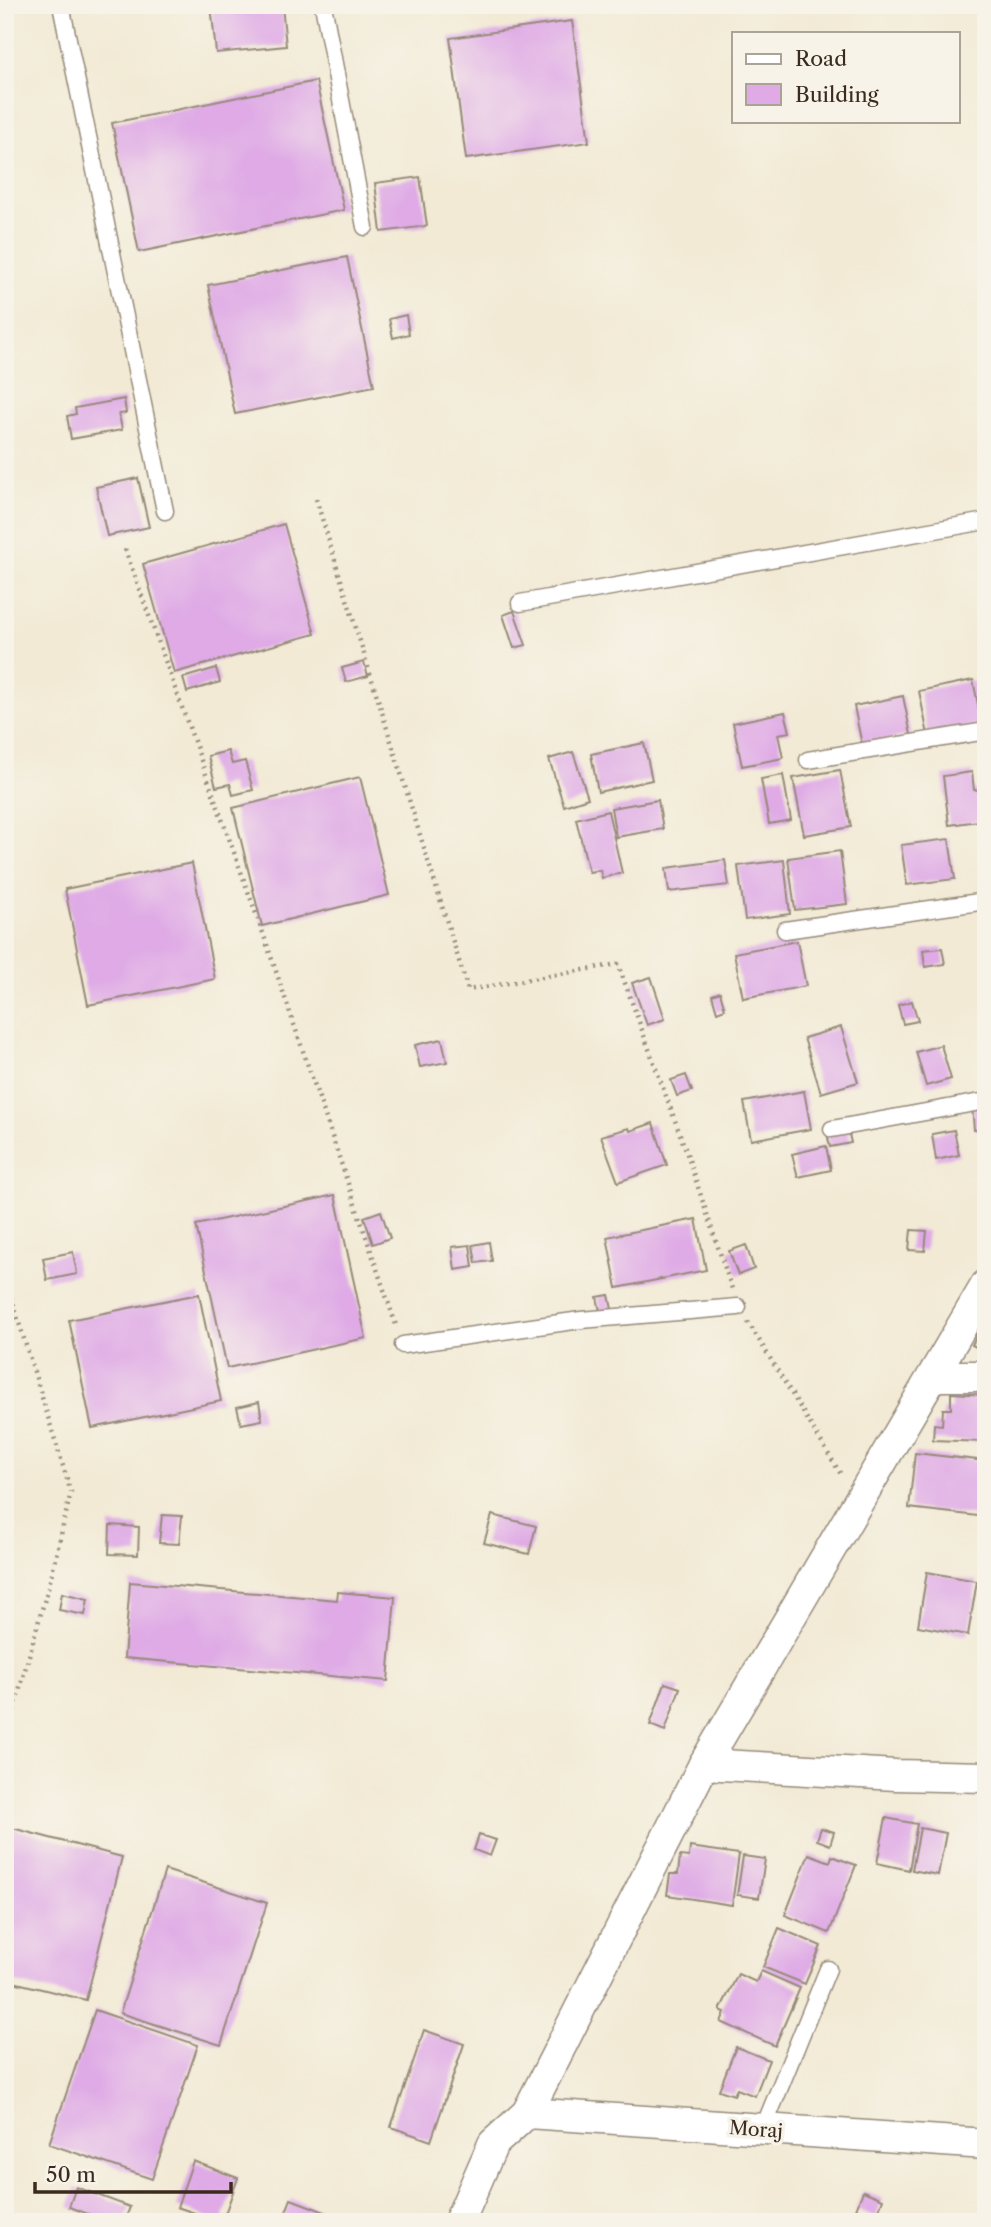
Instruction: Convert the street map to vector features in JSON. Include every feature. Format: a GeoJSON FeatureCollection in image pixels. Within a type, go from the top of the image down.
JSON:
{"type":"FeatureCollection","features":[{"type":"Feature","properties":{"kind":"street"},"geometry":{"type":"LineString","coordinates":[[459,2222],[493,2144],[527,2113],[704,1764],[986,1285]]}},
{"type":"Feature","properties":{"kind":"street"},"geometry":{"type":"LineString","coordinates":[[934,1376],[986,1376]]}},
{"type":"Feature","properties":{"kind":"street"},"geometry":{"type":"LineString","coordinates":[[704,1764],[896,1775],[986,1777]]}},
{"type":"Feature","properties":{"kind":"street","name":"Moraj"},"geometry":{"type":"LineString","coordinates":[[527,2113],[986,2144]]}},
{"type":"Feature","properties":{"kind":"lane"},"geometry":{"type":"LineString","coordinates":[[61,5],[165,511]]}},
{"type":"Feature","properties":{"kind":"lane"},"geometry":{"type":"LineString","coordinates":[[323,5],[365,227]]}},
{"type":"Feature","properties":{"kind":"lane"},"geometry":{"type":"LineString","coordinates":[[520,603],[986,521]]}},
{"type":"Feature","properties":{"kind":"lane"},"geometry":{"type":"LineString","coordinates":[[808,760],[986,731]]}},
{"type":"Feature","properties":{"kind":"lane"},"geometry":{"type":"LineString","coordinates":[[785,930],[986,901]]}},
{"type":"Feature","properties":{"kind":"lane"},"geometry":{"type":"LineString","coordinates":[[832,1129],[986,1101]]}},
{"type":"Feature","properties":{"kind":"lane"},"geometry":{"type":"LineString","coordinates":[[403,1345],[581,1320],[738,1307]]}},
{"type":"Feature","properties":{"kind":"lane"},"geometry":{"type":"LineString","coordinates":[[763,2129],[828,1969]]}},
{"type":"Feature","properties":{"kind":"path"},"geometry":{"type":"LineString","coordinates":[[316,499],[468,990],[618,964],[685,1148],[738,1307],[858,1504]]}},
{"type":"Feature","properties":{"kind":"path"},"geometry":{"type":"LineString","coordinates":[[125,549],[263,933],[403,1345]]}},
{"type":"Feature","properties":{"kind":"path"},"geometry":{"type":"LineString","coordinates":[[5,1277],[71,1492],[51,1577],[5,1742]]}},
{"type":"Feature","properties":{"kind":"building"},"geometry":{"type":"Polygon","coordinates":[[[211,5],[282,5],[286,46],[216,53],[211,5]]]}},
{"type":"Feature","properties":{"kind":"building"},"geometry":{"type":"Polygon","coordinates":[[[572,21],[589,142],[466,159],[450,38],[572,21]]]}},
{"type":"Feature","properties":{"kind":"building"},"geometry":{"type":"Polygon","coordinates":[[[316,81],[344,210],[139,252],[112,123],[316,81]]]}},
{"type":"Feature","properties":{"kind":"building"},"geometry":{"type":"Polygon","coordinates":[[[420,177],[427,226],[381,232],[375,183],[420,177]]]}},
{"type":"Feature","properties":{"kind":"building"},"geometry":{"type":"Polygon","coordinates":[[[347,257],[374,386],[235,414],[208,285],[347,257]]]}},
{"type":"Feature","properties":{"kind":"building"},"geometry":{"type":"Polygon","coordinates":[[[406,315],[409,334],[393,338],[389,319],[406,315]]]}},
{"type":"Feature","properties":{"kind":"building"},"geometry":{"type":"Polygon","coordinates":[[[124,399],[126,413],[119,414],[122,430],[71,439],[67,416],[76,414],[75,408],[124,399]]]}},
{"type":"Feature","properties":{"kind":"building"},"geometry":{"type":"Polygon","coordinates":[[[138,478],[149,527],[107,536],[96,487],[138,478]]]}},
{"type":"Feature","properties":{"kind":"building"},"geometry":{"type":"Polygon","coordinates":[[[284,524],[315,634],[174,673],[143,564],[284,524]]]}},
{"type":"Feature","properties":{"kind":"building"},"geometry":{"type":"Polygon","coordinates":[[[514,611],[526,645],[514,648],[503,615],[514,611]]]}},
{"type":"Feature","properties":{"kind":"building"},"geometry":{"type":"Polygon","coordinates":[[[364,662],[368,676],[346,682],[342,668],[364,662]]]}},
{"type":"Feature","properties":{"kind":"building"},"geometry":{"type":"Polygon","coordinates":[[[216,668],[220,682],[187,692],[183,678],[216,668]]]}},
{"type":"Feature","properties":{"kind":"building"},"geometry":{"type":"Polygon","coordinates":[[[973,680],[982,724],[928,735],[919,691],[973,680]]]}},
{"type":"Feature","properties":{"kind":"building"},"geometry":{"type":"Polygon","coordinates":[[[903,696],[911,735],[862,745],[854,706],[903,696]]]}},
{"type":"Feature","properties":{"kind":"building"},"geometry":{"type":"Polygon","coordinates":[[[785,712],[790,732],[778,734],[783,758],[742,766],[733,723],[785,712]]]}},
{"type":"Feature","properties":{"kind":"building"},"geometry":{"type":"Polygon","coordinates":[[[644,743],[652,780],[598,792],[591,754],[644,743]]]}},
{"type":"Feature","properties":{"kind":"building"},"geometry":{"type":"Polygon","coordinates":[[[228,751],[232,764],[245,761],[253,790],[233,795],[230,784],[216,787],[208,756],[228,751]]]}},
{"type":"Feature","properties":{"kind":"building"},"geometry":{"type":"Polygon","coordinates":[[[573,752],[588,798],[564,806],[549,759],[573,752]]]}},
{"type":"Feature","properties":{"kind":"building"},"geometry":{"type":"Polygon","coordinates":[[[840,770],[851,827],[804,835],[793,778],[840,770]]]}},
{"type":"Feature","properties":{"kind":"building"},"geometry":{"type":"Polygon","coordinates":[[[972,772],[974,790],[986,789],[986,820],[949,825],[943,776],[972,772]]]}},
{"type":"Feature","properties":{"kind":"building"},"geometry":{"type":"Polygon","coordinates":[[[783,775],[791,820],[769,824],[761,779],[783,775]]]}},
{"type":"Feature","properties":{"kind":"building"},"geometry":{"type":"Polygon","coordinates":[[[360,777],[389,895],[262,926],[233,808],[360,777]]]}},
{"type":"Feature","properties":{"kind":"building"},"geometry":{"type":"Polygon","coordinates":[[[658,800],[663,829],[616,837],[611,808],[658,800]]]}},
{"type":"Feature","properties":{"kind":"building"},"geometry":{"type":"Polygon","coordinates":[[[608,811],[622,873],[602,878],[600,870],[589,872],[576,819],[608,811]]]}},
{"type":"Feature","properties":{"kind":"building"},"geometry":{"type":"Polygon","coordinates":[[[949,839],[955,879],[907,885],[901,845],[949,839]]]}},
{"type":"Feature","properties":{"kind":"building"},"geometry":{"type":"Polygon","coordinates":[[[840,851],[847,904],[795,910],[788,858],[840,851]]]}},
{"type":"Feature","properties":{"kind":"building"},"geometry":{"type":"Polygon","coordinates":[[[725,860],[729,885],[669,892],[666,868],[725,860]]]}},
{"type":"Feature","properties":{"kind":"building"},"geometry":{"type":"Polygon","coordinates":[[[784,860],[790,914],[745,920],[738,866],[784,860]]]}},
{"type":"Feature","properties":{"kind":"building"},"geometry":{"type":"Polygon","coordinates":[[[192,863],[215,979],[88,1005],[65,889],[192,863]]]}},
{"type":"Feature","properties":{"kind":"building"},"geometry":{"type":"Polygon","coordinates":[[[797,941],[806,986],[743,998],[734,953],[797,941]]]}},
{"type":"Feature","properties":{"kind":"building"},"geometry":{"type":"Polygon","coordinates":[[[942,948],[945,964],[925,967],[923,950],[942,948]]]}},
{"type":"Feature","properties":{"kind":"building"},"geometry":{"type":"Polygon","coordinates":[[[651,977],[665,1019],[647,1025],[632,983],[651,977]]]}},
{"type":"Feature","properties":{"kind":"building"},"geometry":{"type":"Polygon","coordinates":[[[720,992],[725,1009],[717,1012],[712,995],[720,992]]]}},
{"type":"Feature","properties":{"kind":"building"},"geometry":{"type":"Polygon","coordinates":[[[912,1001],[918,1021],[903,1024],[898,1005],[912,1001]]]}},
{"type":"Feature","properties":{"kind":"building"},"geometry":{"type":"Polygon","coordinates":[[[841,1027],[858,1082],[821,1093],[804,1038],[841,1027]]]}},
{"type":"Feature","properties":{"kind":"building"},"geometry":{"type":"Polygon","coordinates":[[[442,1039],[447,1062],[420,1067],[415,1045],[442,1039]]]}},
{"type":"Feature","properties":{"kind":"building"},"geometry":{"type":"Polygon","coordinates":[[[941,1045],[951,1079],[926,1086],[916,1052],[941,1045]]]}},
{"type":"Feature","properties":{"kind":"building"},"geometry":{"type":"Polygon","coordinates":[[[686,1075],[692,1091],[677,1096],[671,1080],[686,1075]]]}},
{"type":"Feature","properties":{"kind":"building"},"geometry":{"type":"Polygon","coordinates":[[[804,1091],[811,1129],[751,1140],[744,1102],[804,1091]]]}},
{"type":"Feature","properties":{"kind":"building"},"geometry":{"type":"Polygon","coordinates":[[[986,1104],[986,1129],[974,1130],[972,1105],[986,1104]]]}},
{"type":"Feature","properties":{"kind":"building"},"geometry":{"type":"Polygon","coordinates":[[[653,1123],[667,1165],[618,1182],[601,1136],[629,1128],[630,1131],[653,1123]]]}},
{"type":"Feature","properties":{"kind":"building"},"geometry":{"type":"Polygon","coordinates":[[[848,1130],[851,1143],[830,1147],[827,1133],[848,1130]]]}},
{"type":"Feature","properties":{"kind":"building"},"geometry":{"type":"Polygon","coordinates":[[[954,1130],[959,1155],[936,1160],[932,1134],[954,1130]]]}},
{"type":"Feature","properties":{"kind":"building"},"geometry":{"type":"Polygon","coordinates":[[[826,1146],[831,1170],[798,1177],[792,1154],[826,1146]]]}},
{"type":"Feature","properties":{"kind":"building"},"geometry":{"type":"Polygon","coordinates":[[[335,1195],[366,1338],[227,1368],[196,1225],[335,1195]]]}},
{"type":"Feature","properties":{"kind":"building"},"geometry":{"type":"Polygon","coordinates":[[[381,1211],[390,1238],[373,1244],[364,1217],[381,1211]]]}},
{"type":"Feature","properties":{"kind":"building"},"geometry":{"type":"Polygon","coordinates":[[[696,1219],[706,1270],[617,1288],[607,1237],[696,1219]]]}},
{"type":"Feature","properties":{"kind":"building"},"geometry":{"type":"Polygon","coordinates":[[[911,1230],[927,1231],[925,1251],[909,1250],[911,1230]]]}},
{"type":"Feature","properties":{"kind":"building"},"geometry":{"type":"Polygon","coordinates":[[[489,1242],[492,1261],[476,1263],[473,1245],[489,1242]]]}},
{"type":"Feature","properties":{"kind":"building"},"geometry":{"type":"Polygon","coordinates":[[[470,1245],[473,1267],[455,1270],[452,1247],[470,1245]]]}},
{"type":"Feature","properties":{"kind":"building"},"geometry":{"type":"Polygon","coordinates":[[[746,1245],[754,1269],[738,1275],[729,1251],[746,1245]]]}},
{"type":"Feature","properties":{"kind":"building"},"geometry":{"type":"Polygon","coordinates":[[[73,1252],[77,1274],[47,1280],[43,1258],[73,1252]]]}},
{"type":"Feature","properties":{"kind":"building"},"geometry":{"type":"Polygon","coordinates":[[[199,1294],[221,1401],[92,1428],[69,1320],[199,1294]]]}},
{"type":"Feature","properties":{"kind":"building"},"geometry":{"type":"Polygon","coordinates":[[[609,1295],[613,1314],[601,1316],[597,1297],[609,1295]]]}},
{"type":"Feature","properties":{"kind":"building"},"geometry":{"type":"Polygon","coordinates":[[[984,1319],[986,1320],[986,1352],[972,1345],[984,1319]]]}},
{"type":"Feature","properties":{"kind":"building"},"geometry":{"type":"Polygon","coordinates":[[[951,1393],[986,1395],[985,1442],[933,1440],[934,1424],[942,1425],[943,1409],[951,1409],[951,1393]]]}},
{"type":"Feature","properties":{"kind":"building"},"geometry":{"type":"Polygon","coordinates":[[[259,1402],[262,1420],[241,1424],[237,1407],[259,1402]]]}},
{"type":"Feature","properties":{"kind":"building"},"geometry":{"type":"Polygon","coordinates":[[[915,1453],[986,1461],[986,1517],[909,1508],[915,1453]]]}},
{"type":"Feature","properties":{"kind":"building"},"geometry":{"type":"Polygon","coordinates":[[[162,1515],[182,1516],[179,1544],[159,1543],[162,1515]]]}},
{"type":"Feature","properties":{"kind":"building"},"geometry":{"type":"Polygon","coordinates":[[[492,1515],[536,1526],[529,1554],[484,1543],[492,1515]]]}},
{"type":"Feature","properties":{"kind":"building"},"geometry":{"type":"Polygon","coordinates":[[[110,1525],[139,1527],[138,1555],[109,1554],[110,1525]]]}},
{"type":"Feature","properties":{"kind":"building"},"geometry":{"type":"Polygon","coordinates":[[[927,1572],[977,1581],[968,1635],[918,1626],[927,1572]]]}},
{"type":"Feature","properties":{"kind":"building"},"geometry":{"type":"Polygon","coordinates":[[[130,1582],[337,1600],[338,1592],[395,1597],[388,1681],[124,1658],[130,1582]]]}},
{"type":"Feature","properties":{"kind":"building"},"geometry":{"type":"Polygon","coordinates":[[[62,1593],[88,1599],[85,1615],[59,1610],[62,1593]]]}},
{"type":"Feature","properties":{"kind":"building"},"geometry":{"type":"Polygon","coordinates":[[[665,1683],[680,1688],[665,1731],[650,1725],[665,1683]]]}},
{"type":"Feature","properties":{"kind":"building"},"geometry":{"type":"Polygon","coordinates":[[[886,1818],[917,1824],[909,1870],[877,1863],[886,1818]]]}},
{"type":"Feature","properties":{"kind":"building"},"geometry":{"type":"Polygon","coordinates":[[[12,1828],[122,1857],[86,2000],[5,1980],[5,1856],[12,1828]]]}},
{"type":"Feature","properties":{"kind":"building"},"geometry":{"type":"Polygon","coordinates":[[[821,1828],[834,1832],[830,1845],[817,1840],[821,1828]]]}},
{"type":"Feature","properties":{"kind":"building"},"geometry":{"type":"Polygon","coordinates":[[[920,1828],[946,1833],[938,1875],[912,1870],[920,1828]]]}},
{"type":"Feature","properties":{"kind":"building"},"geometry":{"type":"Polygon","coordinates":[[[479,1835],[496,1840],[490,1856],[474,1850],[479,1835]]]}},
{"type":"Feature","properties":{"kind":"building"},"geometry":{"type":"Polygon","coordinates":[[[690,1847],[739,1854],[732,1905],[667,1895],[670,1874],[678,1874],[680,1856],[689,1857],[690,1847]]]}},
{"type":"Feature","properties":{"kind":"building"},"geometry":{"type":"Polygon","coordinates":[[[809,1854],[830,1862],[832,1856],[856,1865],[829,1933],[785,1915],[809,1854]]]}},
{"type":"Feature","properties":{"kind":"building"},"geometry":{"type":"Polygon","coordinates":[[[743,1856],[765,1859],[759,1898],[737,1895],[743,1856]]]}},
{"type":"Feature","properties":{"kind":"building"},"geometry":{"type":"Polygon","coordinates":[[[165,1870],[267,1903],[221,2045],[120,2013],[165,1870]]]}},
{"type":"Feature","properties":{"kind":"building"},"geometry":{"type":"Polygon","coordinates":[[[779,1928],[821,1946],[805,1984],[763,1967],[779,1928]]]}},
{"type":"Feature","properties":{"kind":"building"},"geometry":{"type":"Polygon","coordinates":[[[761,1971],[800,1988],[775,2046],[721,2022],[725,2012],[720,2010],[738,1974],[756,1982],[761,1971]]]}},
{"type":"Feature","properties":{"kind":"building"},"geometry":{"type":"Polygon","coordinates":[[[95,2010],[198,2045],[152,2179],[49,2144],[95,2010]]]}},
{"type":"Feature","properties":{"kind":"building"},"geometry":{"type":"Polygon","coordinates":[[[424,2030],[464,2044],[431,2141],[391,2127],[424,2030]]]}},
{"type":"Feature","properties":{"kind":"building"},"geometry":{"type":"Polygon","coordinates":[[[736,2047],[769,2060],[755,2096],[737,2089],[734,2095],[719,2090],[736,2047]]]}},
{"type":"Feature","properties":{"kind":"building"},"geometry":{"type":"Polygon","coordinates":[[[193,2161],[238,2178],[222,2222],[177,2207],[193,2161]]]}},
{"type":"Feature","properties":{"kind":"building"},"geometry":{"type":"Polygon","coordinates":[[[76,2187],[130,2207],[124,2222],[110,2222],[69,2207],[76,2187]]]}},
{"type":"Feature","properties":{"kind":"building"},"geometry":{"type":"Polygon","coordinates":[[[863,2191],[883,2199],[876,2217],[856,2209],[863,2191]]]}},
{"type":"Feature","properties":{"kind":"building"},"geometry":{"type":"Polygon","coordinates":[[[291,2199],[333,2215],[330,2222],[282,2222],[291,2199]]]}}]}
